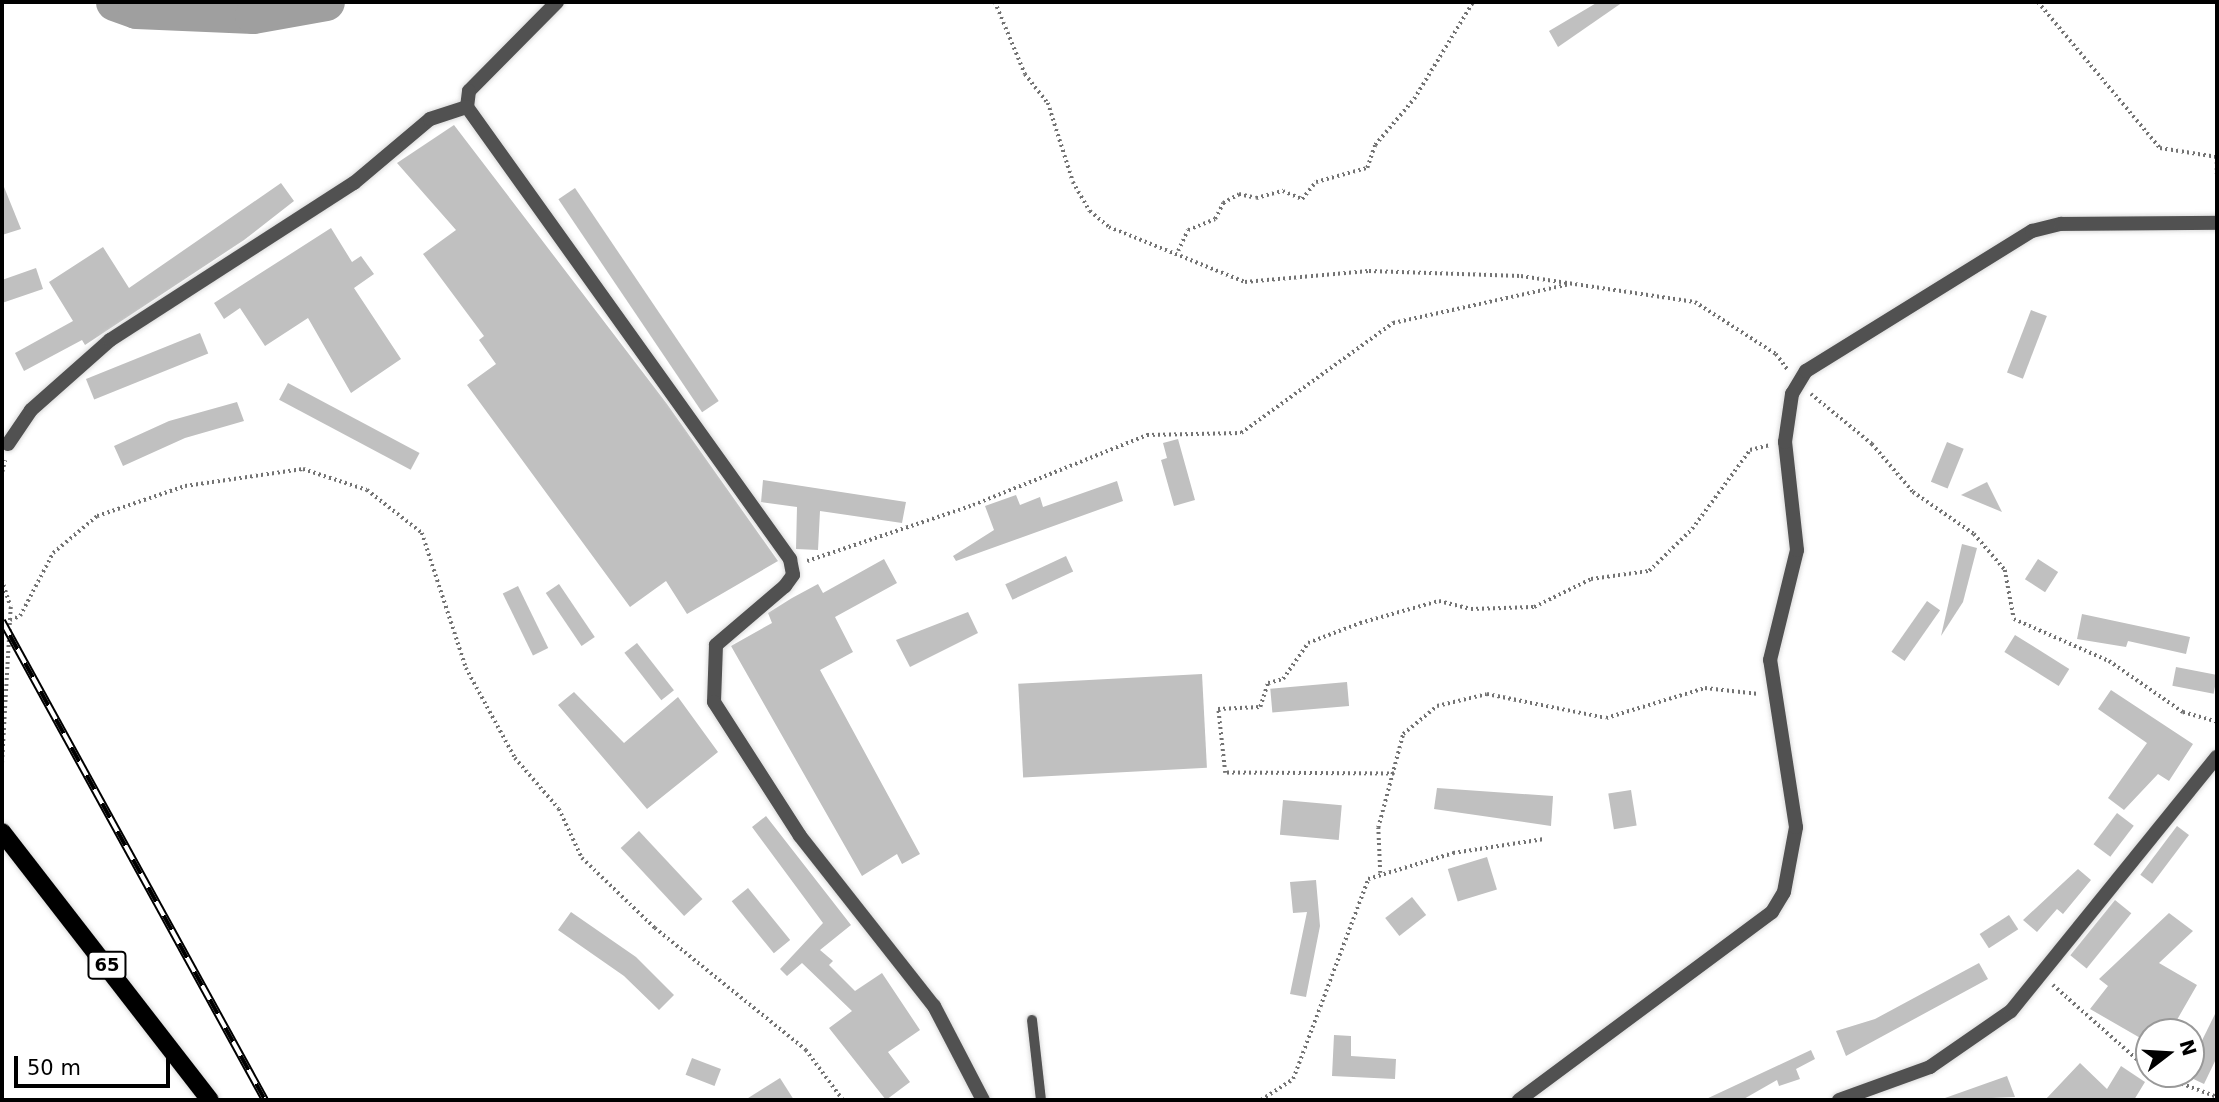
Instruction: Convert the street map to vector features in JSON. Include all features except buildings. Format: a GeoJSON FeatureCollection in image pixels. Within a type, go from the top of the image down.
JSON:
{"type":"FeatureCollection","features":[{"type":"Feature","properties":{"kind":"main road","name":"65"},"geometry":{"type":"LineString","coordinates":[[2,832],[210,1100]]}},
{"type":"Feature","properties":{"kind":"street"},"geometry":{"type":"LineString","coordinates":[[556,2],[469,91],[467,107],[791,566],[785,586],[716,645],[714,702],[800,836],[934,1006],[983,1100]]}},
{"type":"Feature","properties":{"kind":"street"},"geometry":{"type":"LineString","coordinates":[[8,444],[31,410],[110,340],[354,183],[430,119],[467,107]]}},
{"type":"Feature","properties":{"kind":"street"},"geometry":{"type":"LineString","coordinates":[[1520,1100],[1777,907],[1796,827],[1770,660],[1798,527],[1785,442],[1799,384],[1807,371],[2032,231],[2062,224],[2217,223]]}},
{"type":"Feature","properties":{"kind":"street"},"geometry":{"type":"LineString","coordinates":[[1839,1100],[1958,1051],[2045,975],[2217,757]]}},
{"type":"Feature","properties":{"kind":"lane"},"geometry":{"type":"LineString","coordinates":[[1032,1020],[1041,1100]]}},
{"type":"Feature","properties":{"kind":"path"},"geometry":{"type":"LineString","coordinates":[[995,2],[1025,75],[1048,103],[1073,182],[1090,211],[1109,228],[1178,251],[1245,282],[1268,284],[1369,271],[1574,283],[1695,302],[1776,355],[1799,384],[1872,444],[1913,492],[1974,534],[2005,570],[2014,619],[2109,662],[2183,712],[2217,722]]}},
{"type":"Feature","properties":{"kind":"path"},"geometry":{"type":"LineString","coordinates":[[1178,251],[1188,230],[1214,219],[1223,203],[1239,194],[1256,198],[1283,191],[1302,200],[1317,182],[1367,168],[1375,145],[1414,99],[1473,2]]}},
{"type":"Feature","properties":{"kind":"path"},"geometry":{"type":"LineString","coordinates":[[2038,2],[2160,148],[2217,157],[2217,174]]}},
{"type":"Feature","properties":{"kind":"path"},"geometry":{"type":"LineString","coordinates":[[791,566],[974,505],[1147,435],[1241,433],[1393,323],[1574,283]]}},
{"type":"Feature","properties":{"kind":"path"},"geometry":{"type":"LineString","coordinates":[[1394,774],[1225,773],[1218,709],[1260,707],[1268,682],[1283,679],[1308,643],[1360,623],[1439,601],[1471,608],[1534,607],[1591,579],[1649,571],[1692,529],[1750,450],[1785,442]]}},
{"type":"Feature","properties":{"kind":"path"},"geometry":{"type":"LineString","coordinates":[[10,620],[20,616],[54,553],[97,516],[185,486],[303,468],[367,490],[422,533],[466,668],[515,758],[559,809],[582,858],[665,937],[806,1051],[843,1100]]}},
{"type":"Feature","properties":{"kind":"path"},"geometry":{"type":"LineString","coordinates":[[2,580],[10,620],[2,768]]}},
{"type":"Feature","properties":{"kind":"path"},"geometry":{"type":"LineString","coordinates":[[1380,873],[1378,828],[1403,734],[1417,718],[1452,701],[1487,694],[1606,718],[1705,688],[1773,691]]}},
{"type":"Feature","properties":{"kind":"path"},"geometry":{"type":"LineString","coordinates":[[1261,1100],[1293,1079],[1333,986],[1353,913],[1368,880],[1380,873],[1544,839]]}},
{"type":"Feature","properties":{"kind":"path"},"geometry":{"type":"LineString","coordinates":[[2045,975],[2135,1057]]}},
{"type":"Feature","properties":{"kind":"path"},"geometry":{"type":"LineString","coordinates":[[2196,1088],[2216,1095]]}},
{"type":"Feature","properties":{"kind":"waterway"},"geometry":{"type":"LineString","coordinates":[[114,2],[136,10],[253,15],[326,2]]}},
{"type":"Feature","properties":{"kind":"railway"},"geometry":{"type":"LineString","coordinates":[[2,621],[265,1100]]}}]}
